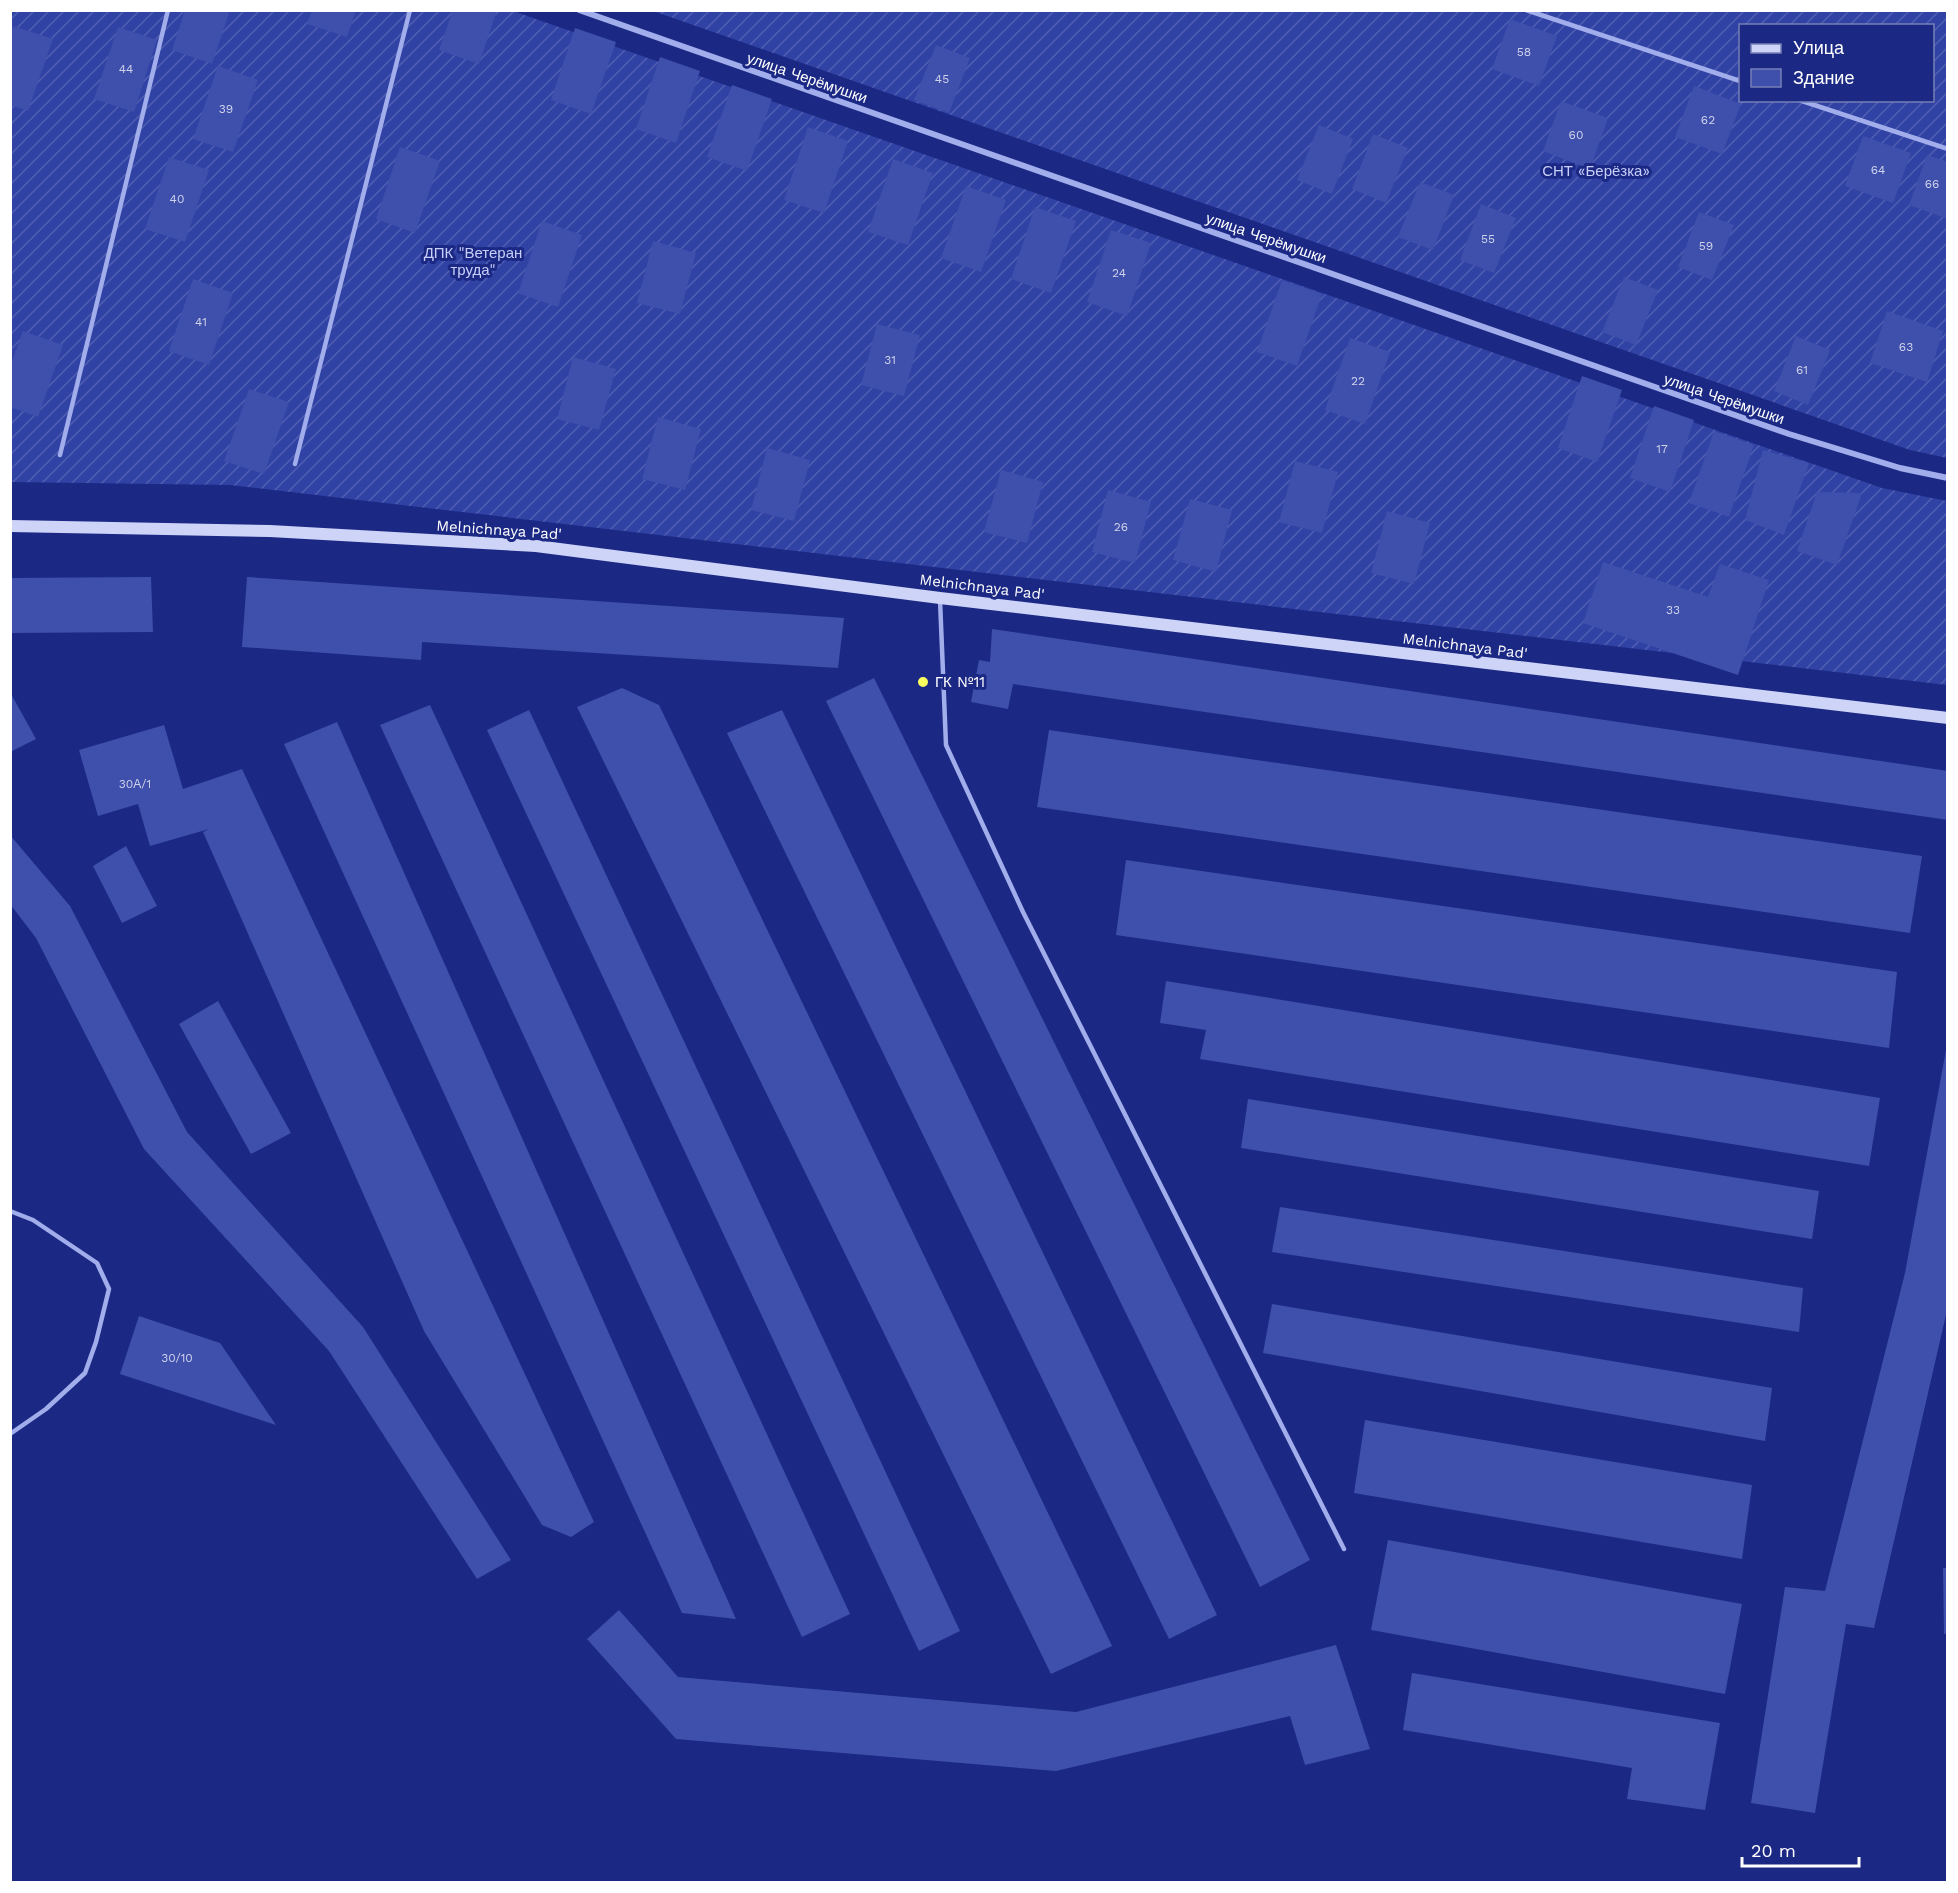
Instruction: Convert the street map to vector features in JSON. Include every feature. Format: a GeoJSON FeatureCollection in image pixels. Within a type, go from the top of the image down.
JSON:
{"type":"FeatureCollection","features":[{"type":"Feature","properties":{"kind":"street","name":"улица Черёмушки"},"geometry":{"type":"LineString","coordinates":[[579,10],[1790,434],[1900,468],[1947,478]]}},
{"type":"Feature","properties":{"kind":"street","name":"Melnichnaya Pad'"},"geometry":{"type":"LineString","coordinates":[[10,526],[270,531],[536,546],[940,598],[1947,718]]}},
{"type":"Feature","properties":{"kind":"lane"},"geometry":{"type":"LineString","coordinates":[[60,455],[168,10]]}},
{"type":"Feature","properties":{"kind":"lane"},"geometry":{"type":"LineString","coordinates":[[295,464],[410,10]]}},
{"type":"Feature","properties":{"kind":"lane"},"geometry":{"type":"LineString","coordinates":[[1526,10],[1739,81]]}},
{"type":"Feature","properties":{"kind":"lane"},"geometry":{"type":"LineString","coordinates":[[1805,102],[1947,149]]}},
{"type":"Feature","properties":{"kind":"lane"},"geometry":{"type":"LineString","coordinates":[[940,598],[946,745],[1028,922],[1344,1549]]}},
{"type":"Feature","properties":{"kind":"lane"},"geometry":{"type":"LineString","coordinates":[[10,1211],[33,1220],[97,1263],[109,1289],[96,1342],[85,1373],[46,1409],[10,1434]]}},
{"type":"Feature","properties":{"kind":"green space","name":"ДПК \"Ветеран труда\""},"geometry":{"type":"Polygon","coordinates":[[[11,11],[513,11],[1882,488],[1947,501],[1947,685],[230,485],[11,482],[11,11]]]}},
{"type":"Feature","properties":{"kind":"green space","name":"СНТ «Берёзка»"},"geometry":{"type":"Polygon","coordinates":[[[653,11],[1947,11],[1947,458],[1910,450],[653,11]]]}},
{"type":"Feature","properties":{"kind":"building"},"geometry":{"type":"Polygon","coordinates":[[[185,10],[230,10],[212,64],[172,50],[185,10]]]}},
{"type":"Feature","properties":{"kind":"building"},"geometry":{"type":"Polygon","coordinates":[[[312,10],[356,10],[347,37],[307,24],[312,10]]]}},
{"type":"Feature","properties":{"kind":"building"},"geometry":{"type":"Polygon","coordinates":[[[453,10],[497,10],[479,64],[439,50],[453,10]]]}},
{"type":"Feature","properties":{"kind":"building"},"geometry":{"type":"Polygon","coordinates":[[[1510,19],[1557,36],[1539,86],[1492,69],[1510,19]]]}},
{"type":"Feature","properties":{"kind":"building"},"geometry":{"type":"Polygon","coordinates":[[[13,26],[53,39],[28,111],[10,105],[10,33],[13,26]]]}},
{"type":"Feature","properties":{"kind":"building"},"geometry":{"type":"Polygon","coordinates":[[[118,27],[157,40],[134,112],[94,99],[118,27]]]}},
{"type":"Feature","properties":{"kind":"building"},"geometry":{"type":"Polygon","coordinates":[[[575,28],[616,42],[591,114],[551,100],[575,28]]]}},
{"type":"Feature","properties":{"kind":"building"},"geometry":{"type":"Polygon","coordinates":[[[936,45],[970,58],[949,113],[914,100],[936,45]]]}},
{"type":"Feature","properties":{"kind":"building"},"geometry":{"type":"Polygon","coordinates":[[[660,57],[700,71],[676,143],[636,129],[660,57]]]}},
{"type":"Feature","properties":{"kind":"building"},"geometry":{"type":"Polygon","coordinates":[[[218,66],[258,80],[233,152],[193,139],[218,66]]]}},
{"type":"Feature","properties":{"kind":"building"},"geometry":{"type":"Polygon","coordinates":[[[732,85],[772,99],[747,171],[707,157],[732,85]]]}},
{"type":"Feature","properties":{"kind":"building"},"geometry":{"type":"Polygon","coordinates":[[[1694,86],[1741,104],[1722,154],[1675,137],[1694,86]]]}},
{"type":"Feature","properties":{"kind":"building"},"geometry":{"type":"Polygon","coordinates":[[[1561,101],[1608,118],[1590,169],[1543,151],[1561,101]]]}},
{"type":"Feature","properties":{"kind":"building"},"geometry":{"type":"Polygon","coordinates":[[[1319,125],[1353,139],[1332,194],[1297,180],[1319,125]]]}},
{"type":"Feature","properties":{"kind":"building"},"geometry":{"type":"Polygon","coordinates":[[[808,127],[848,141],[824,213],[784,200],[808,127]]]}},
{"type":"Feature","properties":{"kind":"building"},"geometry":{"type":"Polygon","coordinates":[[[1373,134],[1408,148],[1386,203],[1352,189],[1373,134]]]}},
{"type":"Feature","properties":{"kind":"building"},"geometry":{"type":"Polygon","coordinates":[[[1863,136],[1911,153],[1893,203],[1845,186],[1863,136]]]}},
{"type":"Feature","properties":{"kind":"building"},"geometry":{"type":"Polygon","coordinates":[[[400,147],[440,161],[415,233],[376,219],[400,147]]]}},
{"type":"Feature","properties":{"kind":"building"},"geometry":{"type":"Polygon","coordinates":[[[1927,155],[1948,162],[1948,219],[1909,205],[1927,155]]]}},
{"type":"Feature","properties":{"kind":"building"},"geometry":{"type":"Polygon","coordinates":[[[169,157],[209,170],[185,242],[145,229],[169,157]]]}},
{"type":"Feature","properties":{"kind":"building"},"geometry":{"type":"Polygon","coordinates":[[[893,159],[933,173],[908,245],[868,232],[893,159]]]}},
{"type":"Feature","properties":{"kind":"building"},"geometry":{"type":"Polygon","coordinates":[[[1420,182],[1454,195],[1433,250],[1398,237],[1420,182]]]}},
{"type":"Feature","properties":{"kind":"building"},"geometry":{"type":"Polygon","coordinates":[[[966,186],[1006,200],[981,272],[941,258],[966,186]]]}},
{"type":"Feature","properties":{"kind":"building"},"geometry":{"type":"Polygon","coordinates":[[[1481,204],[1516,218],[1494,273],[1460,260],[1481,204]]]}},
{"type":"Feature","properties":{"kind":"building"},"geometry":{"type":"Polygon","coordinates":[[[1035,207],[1076,221],[1051,293],[1011,279],[1035,207]]]}},
{"type":"Feature","properties":{"kind":"building"},"geometry":{"type":"Polygon","coordinates":[[[1699,212],[1734,225],[1712,280],[1678,267],[1699,212]]]}},
{"type":"Feature","properties":{"kind":"building"},"geometry":{"type":"Polygon","coordinates":[[[542,221],[582,235],[558,307],[518,293],[542,221]]]}},
{"type":"Feature","properties":{"kind":"building"},"geometry":{"type":"Polygon","coordinates":[[[1111,230],[1151,243],[1127,316],[1087,302],[1111,230]]]}},
{"type":"Feature","properties":{"kind":"building"},"geometry":{"type":"Polygon","coordinates":[[[653,241],[696,253],[680,314],[637,303],[653,241]]]}},
{"type":"Feature","properties":{"kind":"building"},"geometry":{"type":"Polygon","coordinates":[[[1624,277],[1658,290],[1636,345],[1602,332],[1624,277]]]}},
{"type":"Feature","properties":{"kind":"building"},"geometry":{"type":"Polygon","coordinates":[[[193,279],[233,293],[209,365],[169,351],[193,279]]]}},
{"type":"Feature","properties":{"kind":"building"},"geometry":{"type":"Polygon","coordinates":[[[1282,280],[1322,294],[1297,366],[1257,352],[1282,280]]]}},
{"type":"Feature","properties":{"kind":"building"},"geometry":{"type":"Polygon","coordinates":[[[1887,311],[1943,331],[1927,382],[1870,363],[1887,311]]]}},
{"type":"Feature","properties":{"kind":"building"},"geometry":{"type":"Polygon","coordinates":[[[877,324],[920,335],[904,396],[861,385],[877,324]]]}},
{"type":"Feature","properties":{"kind":"building"},"geometry":{"type":"Polygon","coordinates":[[[23,331],[63,345],[38,417],[10,407],[10,367],[23,331]]]}},
{"type":"Feature","properties":{"kind":"building"},"geometry":{"type":"Polygon","coordinates":[[[1796,336],[1830,350],[1808,405],[1774,391],[1796,336]]]}},
{"type":"Feature","properties":{"kind":"building"},"geometry":{"type":"Polygon","coordinates":[[[1350,338],[1390,352],[1365,424],[1325,410],[1350,338]]]}},
{"type":"Feature","properties":{"kind":"building"},"geometry":{"type":"Polygon","coordinates":[[[573,357],[616,369],[599,430],[557,419],[573,357]]]}},
{"type":"Feature","properties":{"kind":"building"},"geometry":{"type":"Polygon","coordinates":[[[1582,376],[1622,390],[1597,462],[1558,448],[1582,376]]]}},
{"type":"Feature","properties":{"kind":"building"},"geometry":{"type":"Polygon","coordinates":[[[249,389],[289,402],[264,474],[224,461],[249,389]]]}},
{"type":"Feature","properties":{"kind":"building"},"geometry":{"type":"Polygon","coordinates":[[[1654,406],[1694,420],[1670,492],[1630,478],[1654,406]]]}},
{"type":"Feature","properties":{"kind":"building"},"geometry":{"type":"Polygon","coordinates":[[[658,417],[701,429],[685,490],[642,479],[658,417]]]}},
{"type":"Feature","properties":{"kind":"building"},"geometry":{"type":"Polygon","coordinates":[[[1714,431],[1754,445],[1729,517],[1689,503],[1714,431]]]}},
{"type":"Feature","properties":{"kind":"building"},"geometry":{"type":"Polygon","coordinates":[[[767,448],[810,460],[794,521],[751,510],[767,448]]]}},
{"type":"Feature","properties":{"kind":"building"},"geometry":{"type":"Polygon","coordinates":[[[1763,450],[1809,463],[1784,535],[1745,520],[1763,450]]]}},
{"type":"Feature","properties":{"kind":"building"},"geometry":{"type":"Polygon","coordinates":[[[1295,461],[1338,472],[1322,533],[1279,522],[1295,461]]]}},
{"type":"Feature","properties":{"kind":"building"},"geometry":{"type":"Polygon","coordinates":[[[1001,470],[1043,482],[1027,543],[984,532],[1001,470]]]}},
{"type":"Feature","properties":{"kind":"building"},"geometry":{"type":"Polygon","coordinates":[[[1108,490],[1151,502],[1135,563],[1092,552],[1108,490]]]}},
{"type":"Feature","properties":{"kind":"building"},"geometry":{"type":"Polygon","coordinates":[[[1817,492],[1862,493],[1837,565],[1797,551],[1817,492]]]}},
{"type":"Feature","properties":{"kind":"building"},"geometry":{"type":"Polygon","coordinates":[[[1190,499],[1232,510],[1216,572],[1173,560],[1190,499]]]}},
{"type":"Feature","properties":{"kind":"building"},"geometry":{"type":"Polygon","coordinates":[[[1387,511],[1430,523],[1414,584],[1371,573],[1387,511]]]}},
{"type":"Feature","properties":{"kind":"building"},"geometry":{"type":"Polygon","coordinates":[[[1603,562],[1708,597],[1720,564],[1769,580],[1738,675],[1583,623],[1603,562]]]}},
{"type":"Feature","properties":{"kind":"building"},"geometry":{"type":"Polygon","coordinates":[[[151,577],[153,632],[10,633],[10,578],[151,577]]]}},
{"type":"Feature","properties":{"kind":"building"},"geometry":{"type":"Polygon","coordinates":[[[247,577],[844,618],[838,668],[422,642],[421,660],[242,647],[247,577]]]}},
{"type":"Feature","properties":{"kind":"building"},"geometry":{"type":"Polygon","coordinates":[[[992,629],[1948,771],[1948,820],[1013,684],[1008,709],[971,702],[979,660],[990,662],[992,629]]]}},
{"type":"Feature","properties":{"kind":"building"},"geometry":{"type":"Polygon","coordinates":[[[874,678],[1310,1560],[1260,1587],[826,701],[874,678]]]}},
{"type":"Feature","properties":{"kind":"building"},"geometry":{"type":"Polygon","coordinates":[[[622,688],[659,705],[1112,1646],[1051,1674],[577,707],[622,688]]]}},
{"type":"Feature","properties":{"kind":"building"},"geometry":{"type":"Polygon","coordinates":[[[10,692],[36,739],[10,752],[10,692]]]}},
{"type":"Feature","properties":{"kind":"building"},"geometry":{"type":"Polygon","coordinates":[[[430,705],[850,1614],[802,1637],[380,725],[430,705]]]}},
{"type":"Feature","properties":{"kind":"building"},"geometry":{"type":"Polygon","coordinates":[[[529,710],[960,1631],[919,1651],[487,730],[529,710]]]}},
{"type":"Feature","properties":{"kind":"building"},"geometry":{"type":"Polygon","coordinates":[[[782,710],[1217,1615],[1169,1639],[727,733],[782,710]]]}},
{"type":"Feature","properties":{"kind":"building"},"geometry":{"type":"Polygon","coordinates":[[[337,722],[736,1619],[682,1613],[284,744],[337,722]]]}},
{"type":"Feature","properties":{"kind":"building"},"geometry":{"type":"Polygon","coordinates":[[[164,725],[183,789],[242,769],[594,1522],[571,1537],[542,1525],[424,1331],[203,832],[209,829],[150,846],[138,804],[98,816],[79,750],[164,725]]]}},
{"type":"Feature","properties":{"kind":"building"},"geometry":{"type":"Polygon","coordinates":[[[1049,730],[1922,856],[1910,933],[1037,807],[1049,730]]]}},
{"type":"Feature","properties":{"kind":"building"},"geometry":{"type":"Polygon","coordinates":[[[10,835],[70,906],[187,1132],[363,1327],[511,1560],[477,1579],[329,1351],[144,1149],[36,938],[10,904],[10,835]]]}},
{"type":"Feature","properties":{"kind":"building"},"geometry":{"type":"Polygon","coordinates":[[[126,846],[157,906],[122,923],[93,866],[126,846]]]}},
{"type":"Feature","properties":{"kind":"building"},"geometry":{"type":"Polygon","coordinates":[[[1126,860],[1897,972],[1889,1048],[1116,935],[1126,860]]]}},
{"type":"Feature","properties":{"kind":"building"},"geometry":{"type":"Polygon","coordinates":[[[1166,981],[1880,1098],[1869,1166],[1200,1059],[1206,1030],[1160,1023],[1166,981]]]}},
{"type":"Feature","properties":{"kind":"building"},"geometry":{"type":"Polygon","coordinates":[[[218,1001],[291,1133],[251,1154],[179,1024],[218,1001]]]}},
{"type":"Feature","properties":{"kind":"building"},"geometry":{"type":"Polygon","coordinates":[[[1946,1050],[1948,1306],[1874,1628],[1846,1624],[1815,1813],[1751,1803],[1785,1587],[1825,1591],[1905,1273],[1946,1050]]]}},
{"type":"Feature","properties":{"kind":"building"},"geometry":{"type":"Polygon","coordinates":[[[1248,1099],[1819,1191],[1812,1239],[1241,1148],[1248,1099]]]}},
{"type":"Feature","properties":{"kind":"building"},"geometry":{"type":"Polygon","coordinates":[[[1280,1207],[1803,1288],[1799,1332],[1272,1252],[1280,1207]]]}},
{"type":"Feature","properties":{"kind":"building"},"geometry":{"type":"Polygon","coordinates":[[[1272,1304],[1772,1388],[1765,1441],[1263,1353],[1272,1304]]]}},
{"type":"Feature","properties":{"kind":"building"},"geometry":{"type":"Polygon","coordinates":[[[139,1316],[220,1343],[276,1425],[120,1374],[139,1316]]]}},
{"type":"Feature","properties":{"kind":"building"},"geometry":{"type":"Polygon","coordinates":[[[1365,1420],[1752,1485],[1742,1559],[1354,1493],[1365,1420]]]}},
{"type":"Feature","properties":{"kind":"building"},"geometry":{"type":"Polygon","coordinates":[[[1388,1540],[1742,1604],[1725,1694],[1371,1630],[1388,1540]]]}},
{"type":"Feature","properties":{"kind":"building"},"geometry":{"type":"Polygon","coordinates":[[[1943,1568],[1948,1568],[1948,1634],[1944,1634],[1943,1568]]]}},
{"type":"Feature","properties":{"kind":"building"},"geometry":{"type":"Polygon","coordinates":[[[619,1610],[678,1677],[1076,1712],[1336,1645],[1370,1749],[1305,1765],[1290,1716],[1056,1771],[676,1739],[587,1639],[619,1610]]]}},
{"type":"Feature","properties":{"kind":"building"},"geometry":{"type":"Polygon","coordinates":[[[1412,1673],[1720,1723],[1705,1810],[1627,1799],[1632,1768],[1403,1730],[1412,1673]]]}},
{"type":"Feature","properties":{"kind":"place","name":"ГК №11"},"geometry":{"type":"Point","coordinates":[923,682]}}]}
